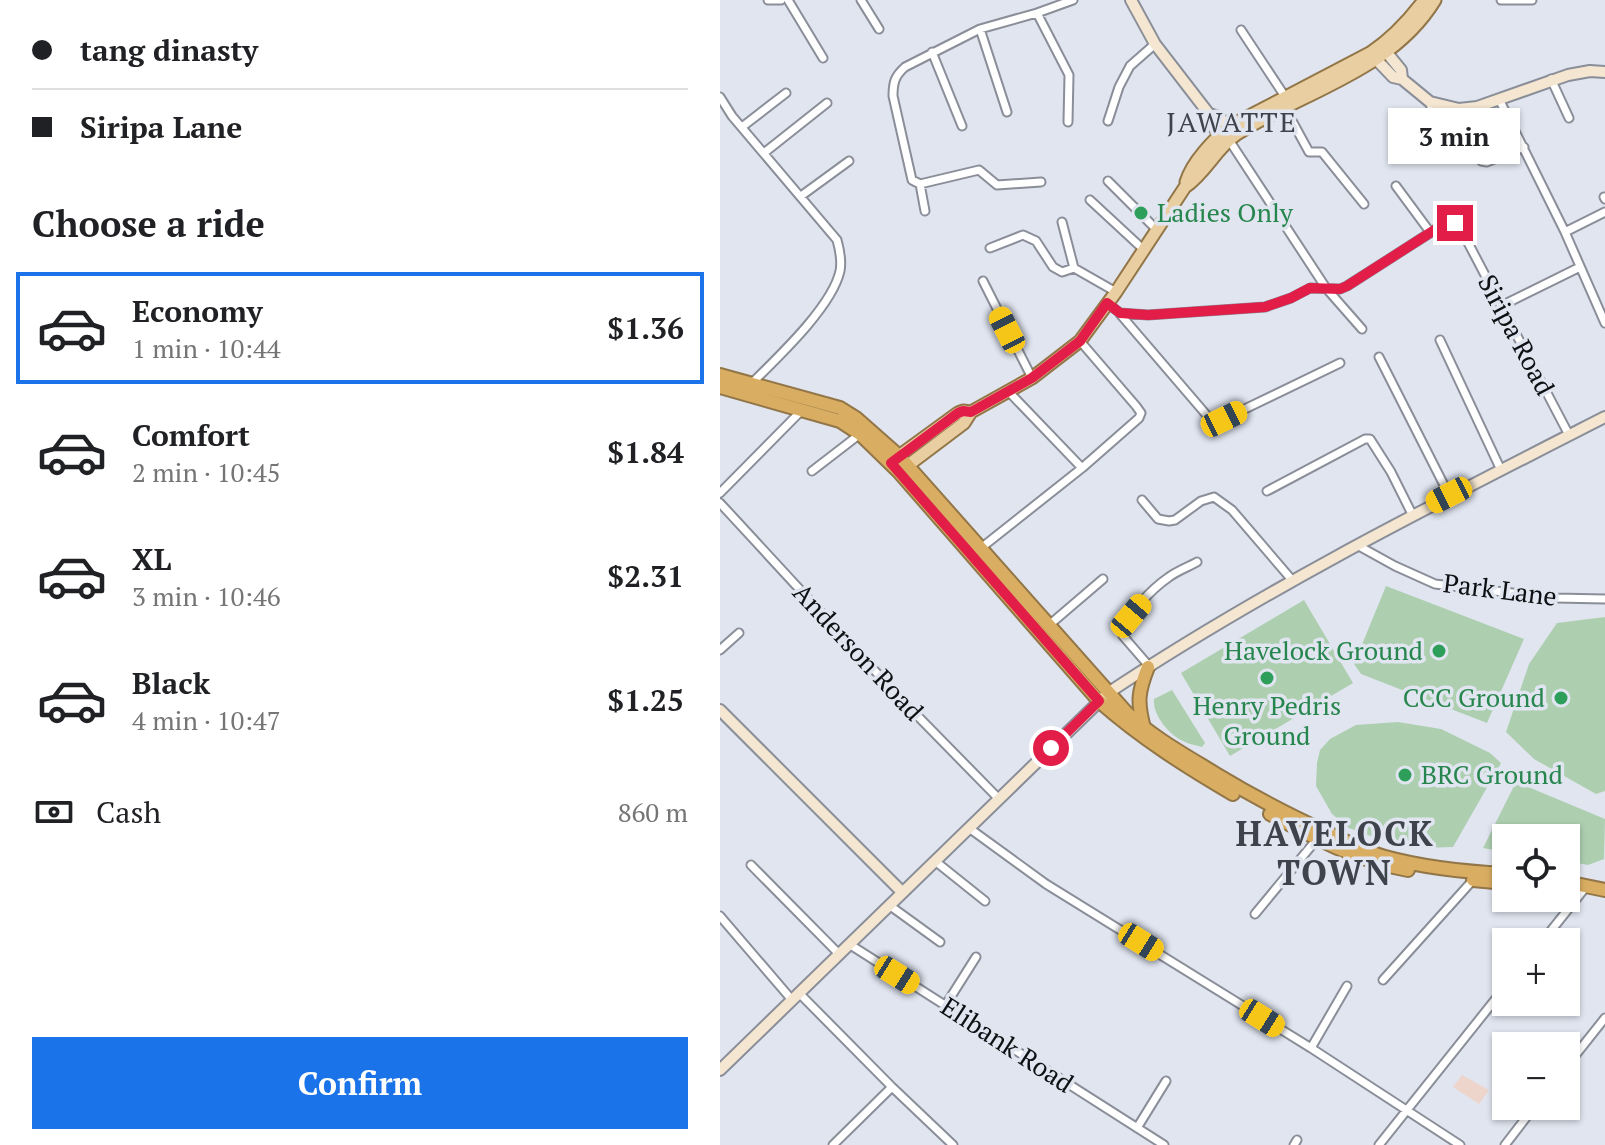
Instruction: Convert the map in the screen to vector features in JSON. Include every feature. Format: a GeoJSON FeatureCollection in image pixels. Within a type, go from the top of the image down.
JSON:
{"type":"FeatureCollection","features":[{"type":"Feature","properties":{"kind":"highway"},"geometry":{"type":"LineString","coordinates":[[720,375],[840,408],[856,418],[981,548],[1104,697],[1144,728],[1248,794],[1361,849],[1430,867],[1492,874]]}},
{"type":"Feature","properties":{"kind":"highway"},"geometry":{"type":"LineString","coordinates":[[720,387],[840,421],[899,464],[1130,728],[1187,767],[1270,815],[1344,852],[1381,865],[1439,877],[1492,882]]}},
{"type":"Feature","properties":{"kind":"highway"},"geometry":{"type":"LineString","coordinates":[[1144,728],[1138,707],[1148,666]]}},
{"type":"Feature","properties":{"kind":"highway"},"geometry":{"type":"LineString","coordinates":[[1580,887],[1605,890]]}},
{"type":"Feature","properties":{"kind":"main road"},"geometry":{"type":"LineString","coordinates":[[1131,0],[1155,44],[1209,114],[1219,117],[1228,136]]}},
{"type":"Feature","properties":{"kind":"main road"},"geometry":{"type":"LineString","coordinates":[[1378,53],[1424,0]]}},
{"type":"Feature","properties":{"kind":"main road"},"geometry":{"type":"LineString","coordinates":[[899,464],[958,413],[971,412],[1009,392],[1080,341],[1185,187],[1193,182],[1228,136],[1378,53],[1420,21],[1435,0]]}},
{"type":"Feature","properties":{"kind":"main road"},"geometry":{"type":"LineString","coordinates":[[1378,53],[1401,70],[1402,79],[1430,102],[1459,109],[1477,107],[1551,79],[1590,71],[1605,72]]}},
{"type":"Feature","properties":{"kind":"main road"},"geometry":{"type":"LineString","coordinates":[[721,1068],[1104,697],[1148,666],[1356,544],[1605,417]]}},
{"type":"Feature","properties":{"kind":"main road"},"geometry":{"type":"LineString","coordinates":[[720,710],[902,892]]}},
{"type":"Feature","properties":{"kind":"street"},"geometry":{"type":"LineString","coordinates":[[768,0],[781,0]]}},
{"type":"Feature","properties":{"kind":"street"},"geometry":{"type":"LineString","coordinates":[[788,0],[823,58]]}},
{"type":"Feature","properties":{"kind":"street"},"geometry":{"type":"LineString","coordinates":[[861,0],[879,29]]}},
{"type":"Feature","properties":{"kind":"street"},"geometry":{"type":"LineString","coordinates":[[1041,182],[997,185],[979,170],[920,184],[912,180],[893,96],[893,83],[905,67],[980,29],[1073,0]]}},
{"type":"Feature","properties":{"kind":"street"},"geometry":{"type":"LineString","coordinates":[[1501,0],[1532,0]]}},
{"type":"Feature","properties":{"kind":"street"},"geometry":{"type":"LineString","coordinates":[[1037,13],[1069,75],[1068,122]]}},
{"type":"Feature","properties":{"kind":"street"},"geometry":{"type":"LineString","coordinates":[[980,29],[1007,112]]}},
{"type":"Feature","properties":{"kind":"street"},"geometry":{"type":"LineString","coordinates":[[1241,30],[1286,103],[1309,152],[1322,152],[1364,204]]}},
{"type":"Feature","properties":{"kind":"street"},"geometry":{"type":"LineString","coordinates":[[1108,121],[1119,87],[1130,66],[1155,44]]}},
{"type":"Feature","properties":{"kind":"street"},"geometry":{"type":"LineString","coordinates":[[932,52],[962,126]]}},
{"type":"Feature","properties":{"kind":"street"},"geometry":{"type":"LineString","coordinates":[[1551,79],[1569,118]]}},
{"type":"Feature","properties":{"kind":"street"},"geometry":{"type":"LineString","coordinates":[[742,127],[786,93]]}},
{"type":"Feature","properties":{"kind":"street"},"geometry":{"type":"LineString","coordinates":[[720,97],[837,240],[841,268],[814,317],[751,384]]}},
{"type":"Feature","properties":{"kind":"street"},"geometry":{"type":"LineString","coordinates":[[1499,99],[1565,232],[1605,323]]}},
{"type":"Feature","properties":{"kind":"street"},"geometry":{"type":"LineString","coordinates":[[1430,102],[1431,115],[1438,121],[1467,131],[1481,161],[1487,162],[1524,147]]}},
{"type":"Feature","properties":{"kind":"street"},"geometry":{"type":"LineString","coordinates":[[764,153],[827,103]]}},
{"type":"Feature","properties":{"kind":"street"},"geometry":{"type":"LineString","coordinates":[[1228,136],[1326,288],[1362,329]]}},
{"type":"Feature","properties":{"kind":"street"},"geometry":{"type":"LineString","coordinates":[[801,196],[849,161]]}},
{"type":"Feature","properties":{"kind":"street"},"geometry":{"type":"LineString","coordinates":[[1108,181],[1156,229]]}},
{"type":"Feature","properties":{"kind":"street"},"geometry":{"type":"LineString","coordinates":[[920,184],[925,211]]}},
{"type":"Feature","properties":{"kind":"street"},"geometry":{"type":"LineString","coordinates":[[1120,313],[1148,315],[1265,307],[1310,288],[1340,289],[1347,286],[1430,232],[1396,186]]}},
{"type":"Feature","properties":{"kind":"street"},"geometry":{"type":"LineString","coordinates":[[1090,200],[1144,250]]}},
{"type":"Feature","properties":{"kind":"street"},"geometry":{"type":"LineString","coordinates":[[1565,232],[1605,212]]}},
{"type":"Feature","properties":{"kind":"street"},"geometry":{"type":"LineString","coordinates":[[1062,222],[1074,268],[1116,292]]}},
{"type":"Feature","properties":{"kind":"street","name":"Siripa Road"},"geometry":{"type":"LineString","coordinates":[[1430,232],[1447,222],[1455,223],[1463,233],[1569,435]]}},
{"type":"Feature","properties":{"kind":"street"},"geometry":{"type":"LineString","coordinates":[[990,248],[1023,235],[1036,241],[1053,267],[1062,272],[1074,268]]}},
{"type":"Feature","properties":{"kind":"street"},"geometry":{"type":"LineString","coordinates":[[1501,306],[1580,267]]}},
{"type":"Feature","properties":{"kind":"street"},"geometry":{"type":"LineString","coordinates":[[983,281],[1032,378]]}},
{"type":"Feature","properties":{"kind":"street"},"geometry":{"type":"LineString","coordinates":[[1107,303],[1120,313],[1210,419],[1224,419],[1340,363]]}},
{"type":"Feature","properties":{"kind":"street"},"geometry":{"type":"LineString","coordinates":[[1440,340],[1500,468]]}},
{"type":"Feature","properties":{"kind":"street"},"geometry":{"type":"LineString","coordinates":[[981,548],[1139,418],[1141,413],[1080,341]]}},
{"type":"Feature","properties":{"kind":"street"},"geometry":{"type":"LineString","coordinates":[[1379,357],[1449,495]]}},
{"type":"Feature","properties":{"kind":"street"},"geometry":{"type":"LineString","coordinates":[[1009,392],[1082,468]]}},
{"type":"Feature","properties":{"kind":"street"},"geometry":{"type":"LineString","coordinates":[[720,493],[803,409]]}},
{"type":"Feature","properties":{"kind":"street"},"geometry":{"type":"LineString","coordinates":[[812,471],[860,434]]}},
{"type":"Feature","properties":{"kind":"street"},"geometry":{"type":"LineString","coordinates":[[1267,491],[1370,439],[1412,514]]}},
{"type":"Feature","properties":{"kind":"street"},"geometry":{"type":"LineString","coordinates":[[1142,500],[1158,519],[1169,521],[1201,501],[1214,497],[1232,510],[1292,580]]}},
{"type":"Feature","properties":{"kind":"street","name":"Anderson Road"},"geometry":{"type":"LineString","coordinates":[[720,503],[899,697],[999,799]]}},
{"type":"Feature","properties":{"kind":"street","name":"Park Lane"},"geometry":{"type":"LineString","coordinates":[[1356,544],[1435,584],[1555,598],[1605,599]]}},
{"type":"Feature","properties":{"kind":"street"},"geometry":{"type":"LineString","coordinates":[[1148,666],[1123,636],[1123,630],[1149,595],[1170,576],[1197,562]]}},
{"type":"Feature","properties":{"kind":"street"},"geometry":{"type":"LineString","coordinates":[[1048,626],[1103,579]]}},
{"type":"Feature","properties":{"kind":"street"},"geometry":{"type":"LineString","coordinates":[[720,650],[739,633]]}},
{"type":"Feature","properties":{"kind":"street"},"geometry":{"type":"LineString","coordinates":[[969,828],[1046,884],[1311,1048],[1460,1145]]}},
{"type":"Feature","properties":{"kind":"street"},"geometry":{"type":"LineString","coordinates":[[1255,914],[1317,839]]}},
{"type":"Feature","properties":{"kind":"street"},"geometry":{"type":"LineString","coordinates":[[935,861],[985,901]]}},
{"type":"Feature","properties":{"kind":"street"},"geometry":{"type":"LineString","coordinates":[[751,865],[839,954]]}},
{"type":"Feature","properties":{"kind":"street"},"geometry":{"type":"LineString","coordinates":[[1383,980],[1473,880]]}},
{"type":"Feature","properties":{"kind":"street"},"geometry":{"type":"LineString","coordinates":[[1553,928],[1585,888]]}},
{"type":"Feature","properties":{"kind":"street"},"geometry":{"type":"LineString","coordinates":[[889,905],[940,942]]}},
{"type":"Feature","properties":{"kind":"street"},"geometry":{"type":"LineString","coordinates":[[720,916],[796,996],[953,1145]]}},
{"type":"Feature","properties":{"kind":"street","name":"Elibank Road"},"geometry":{"type":"LineString","coordinates":[[849,944],[1164,1145]]}},
{"type":"Feature","properties":{"kind":"street"},"geometry":{"type":"LineString","coordinates":[[945,1006],[976,957]]}},
{"type":"Feature","properties":{"kind":"street"},"geometry":{"type":"LineString","coordinates":[[1311,1048],[1347,986]]}},
{"type":"Feature","properties":{"kind":"street"},"geometry":{"type":"LineString","coordinates":[[1379,1145],[1492,1004]]}},
{"type":"Feature","properties":{"kind":"street"},"geometry":{"type":"LineString","coordinates":[[1580,1049],[1605,1018]]}},
{"type":"Feature","properties":{"kind":"street"},"geometry":{"type":"LineString","coordinates":[[1137,1128],[1166,1081]]}},
{"type":"Feature","properties":{"kind":"street"},"geometry":{"type":"LineString","coordinates":[[833,1145],[892,1087]]}},
{"type":"Feature","properties":{"kind":"street"},"geometry":{"type":"LineString","coordinates":[[1505,1145],[1524,1120]]}},
{"type":"Feature","properties":{"kind":"shaded area"},"geometry":{"type":"Polygon","coordinates":[[[1462,1075],[1489,1090],[1479,1104],[1453,1087],[1462,1075]]]}},
{"type":"Feature","properties":{"kind":"green space","name":"Havelock Ground"},"geometry":{"type":"Polygon","coordinates":[[[1386,586],[1524,639],[1487,723],[1361,674],[1354,664],[1386,586]]]}},
{"type":"Feature","properties":{"kind":"green space","name":"Henry Pedris Ground"},"geometry":{"type":"Polygon","coordinates":[[[1304,600],[1353,683],[1230,756],[1181,673],[1304,600]]]}},
{"type":"Feature","properties":{"kind":"green space","name":"CCC Ground"},"geometry":{"type":"Polygon","coordinates":[[[1605,617],[1605,791],[1596,794],[1534,759],[1506,732],[1529,664],[1557,623],[1605,617]]]}},
{"type":"Feature","properties":{"kind":"green space"},"geometry":{"type":"Polygon","coordinates":[[[1172,690],[1205,743],[1202,747],[1178,738],[1159,717],[1154,699],[1172,690]]]}},
{"type":"Feature","properties":{"kind":"green space","name":"BRC Ground"},"geometry":{"type":"Polygon","coordinates":[[[1398,722],[1441,729],[1490,753],[1501,763],[1453,847],[1421,848],[1379,839],[1349,828],[1332,814],[1316,786],[1320,750],[1330,739],[1356,725],[1398,722]]]}},
{"type":"Feature","properties":{"kind":"green space"},"geometry":{"type":"Polygon","coordinates":[[[1516,782],[1605,819],[1604,859],[1588,865],[1580,864],[1580,824],[1495,824],[1516,782]]]}},
{"type":"Feature","properties":{"kind":"green space"},"geometry":{"type":"Polygon","coordinates":[[[1492,830],[1492,850],[1483,848],[1492,830]]]}},
{"type":"Feature","properties":{"kind":"place","name":"Ladies Only"},"geometry":{"type":"Point","coordinates":[1141,213]}},
{"type":"Feature","properties":{"kind":"place","name":"Havelock Ground"},"geometry":{"type":"Point","coordinates":[1439,651]}},
{"type":"Feature","properties":{"kind":"place","name":"Henry Pedris Ground"},"geometry":{"type":"Point","coordinates":[1267,678]}},
{"type":"Feature","properties":{"kind":"place","name":"CCC Ground"},"geometry":{"type":"Point","coordinates":[1561,698]}},
{"type":"Feature","properties":{"kind":"place","name":"BRC Ground"},"geometry":{"type":"Point","coordinates":[1405,775]}},
{"type":"Feature","properties":{"kind":"district","name":"JAWATTE"},"geometry":{"type":"Point","coordinates":[1232,122]}},
{"type":"Feature","properties":{"kind":"district","name":"HAVELOCK TOWN"},"geometry":{"type":"Point","coordinates":[1335,854]}},
{"type":"Feature","properties":{"kind":"route"},"geometry":{"type":"LineString","coordinates":[[1051,748],[1099,701],[891,463],[958,413],[971,412],[1032,378],[1080,341],[1107,303],[1120,313],[1148,315],[1265,307],[1310,288],[1340,289],[1347,286],[1447,222],[1455,223]]}}]}
